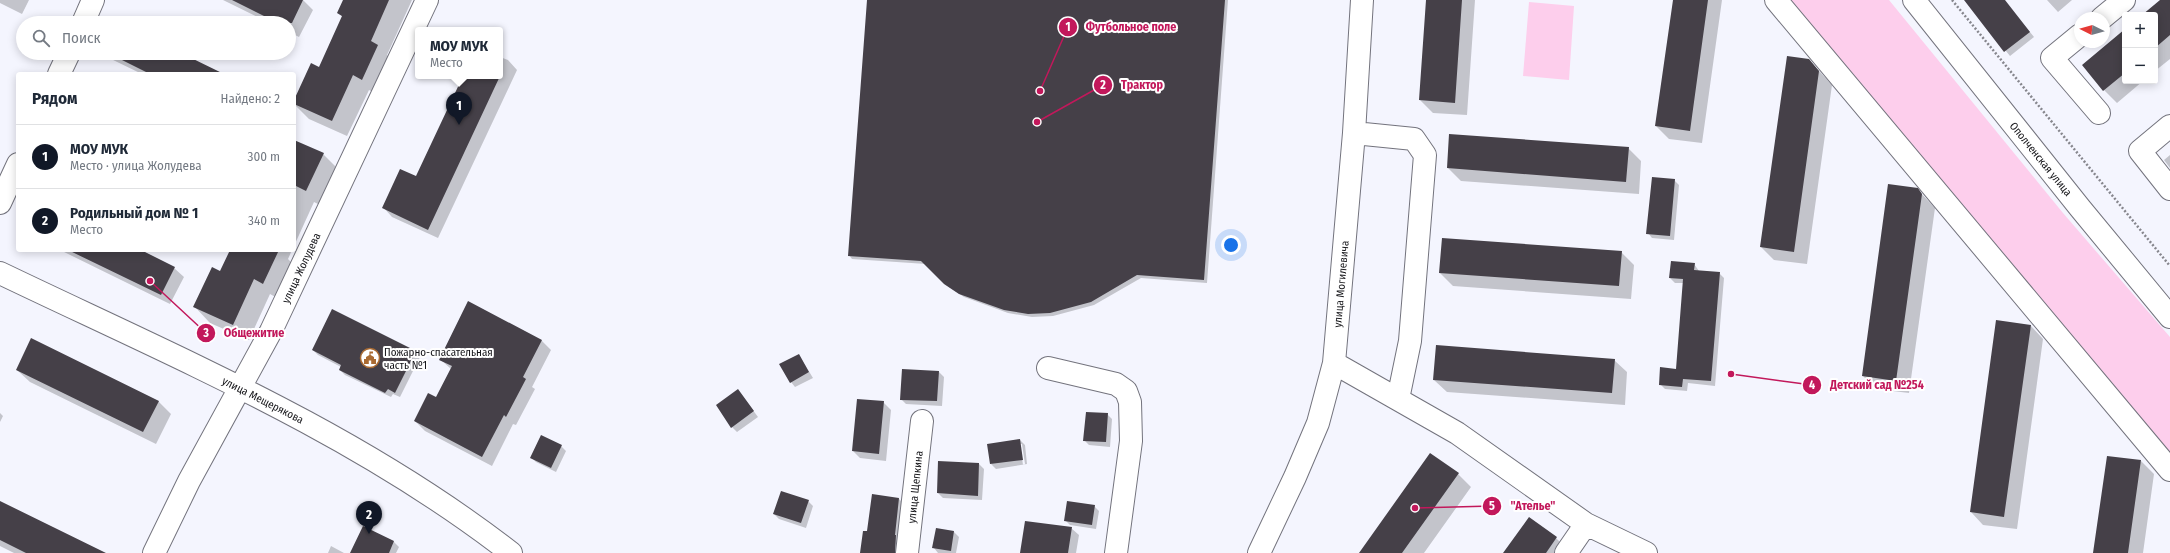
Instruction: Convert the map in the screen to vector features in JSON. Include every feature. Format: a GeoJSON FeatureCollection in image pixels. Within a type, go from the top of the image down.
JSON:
{"type":"FeatureCollection","features":[{"type":"Feature","properties":{"kind":"main road"},"geometry":{"type":"LineString","coordinates":[[86,16],[93,0]]}},
{"type":"Feature","properties":{"kind":"main road","name":"улица Жолудева"},"geometry":{"type":"LineString","coordinates":[[154,553],[189,480],[279,314],[427,0]]}},
{"type":"Feature","properties":{"kind":"main road","name":"улица Могилевича"},"geometry":{"type":"LineString","coordinates":[[1259,553],[1295,477],[1318,423],[1334,363],[1354,133],[1362,0]]}},
{"type":"Feature","properties":{"kind":"main road"},"geometry":{"type":"LineString","coordinates":[[1776,0],[2170,470]]}},
{"type":"Feature","properties":{"kind":"main road","name":"Ополченская улица"},"geometry":{"type":"LineString","coordinates":[[1914,0],[2080,208],[2170,317]]}},
{"type":"Feature","properties":{"kind":"main road"},"geometry":{"type":"LineString","coordinates":[[2109,12],[2124,0]]}},
{"type":"Feature","properties":{"kind":"main road"},"geometry":{"type":"LineString","coordinates":[[2074,40],[2052,58],[2099,113]]}},
{"type":"Feature","properties":{"kind":"main road"},"geometry":{"type":"LineString","coordinates":[[60,72],[66,60]]}},
{"type":"Feature","properties":{"kind":"main road"},"geometry":{"type":"LineString","coordinates":[[2170,126],[2140,151],[2170,189]]}},
{"type":"Feature","properties":{"kind":"main road"},"geometry":{"type":"LineString","coordinates":[[1354,133],[1414,139],[1425,155],[1410,341],[1398,399]]}},
{"type":"Feature","properties":{"kind":"main road"},"geometry":{"type":"LineString","coordinates":[[0,203],[16,168]]}},
{"type":"Feature","properties":{"kind":"main road","name":"улица Мещерякова"},"geometry":{"type":"LineString","coordinates":[[0,273],[239,388],[360,451],[476,526],[511,553]]}},
{"type":"Feature","properties":{"kind":"main road"},"geometry":{"type":"LineString","coordinates":[[1334,363],[1457,433],[1586,524],[1646,553]]}},
{"type":"Feature","properties":{"kind":"main road"},"geometry":{"type":"LineString","coordinates":[[1048,368],[1116,384],[1126,391],[1130,402],[1131,441],[1116,553]]}},
{"type":"Feature","properties":{"kind":"main road","name":"улица Щепкина"},"geometry":{"type":"LineString","coordinates":[[907,553],[922,421]]}},
{"type":"Feature","properties":{"kind":"main road"},"geometry":{"type":"LineString","coordinates":[[1566,553],[1586,524]]}},
{"type":"Feature","properties":{"kind":"path"},"geometry":{"type":"LineString","coordinates":[[1952,0],[2170,266]]}},
{"type":"Feature","properties":{"kind":"shaded area"},"geometry":{"type":"Polygon","coordinates":[[[1783,0],[1889,0],[2063,213],[2170,337],[2170,459],[1783,0]]]}},
{"type":"Feature","properties":{"kind":"shaded area"},"geometry":{"type":"Polygon","coordinates":[[[1529,2],[1574,6],[1569,80],[1523,76],[1529,2]]]}},
{"type":"Feature","properties":{"kind":"building"},"geometry":{"type":"Polygon","coordinates":[[[232,0],[303,0],[295,16],[264,16],[232,0]]]}},
{"type":"Feature","properties":{"kind":"building"},"geometry":{"type":"Polygon","coordinates":[[[343,0],[389,0],[371,41],[378,45],[362,80],[353,75],[332,121],[296,105],[296,96],[311,63],[319,67],[342,16],[337,13],[343,0]]]}},
{"type":"Feature","properties":{"kind":"building"},"geometry":{"type":"Polygon","coordinates":[[[867,0],[1225,0],[1204,280],[1137,275],[1091,302],[1050,313],[1028,314],[1004,310],[959,294],[944,284],[921,261],[848,256],[867,0]]]}},
{"type":"Feature","properties":{"kind":"building"},"geometry":{"type":"Polygon","coordinates":[[[1426,0],[1462,0],[1455,103],[1419,100],[1426,0]]]}},
{"type":"Feature","properties":{"kind":"building"},"geometry":{"type":"Polygon","coordinates":[[[1673,0],[1708,0],[1690,131],[1655,126],[1673,0]]]}},
{"type":"Feature","properties":{"kind":"building"},"geometry":{"type":"Polygon","coordinates":[[[1964,0],[2005,0],[2030,32],[2004,52],[1964,0]]]}},
{"type":"Feature","properties":{"kind":"building"},"geometry":{"type":"Polygon","coordinates":[[[2160,0],[2170,0],[2170,35],[2158,45],[2158,12],[2146,12],[2160,0]]]}},
{"type":"Feature","properties":{"kind":"building"},"geometry":{"type":"Polygon","coordinates":[[[2122,32],[2122,75],[2103,91],[2082,65],[2102,48],[2110,48],[2110,42],[2122,32]]]}},
{"type":"Feature","properties":{"kind":"building"},"geometry":{"type":"Polygon","coordinates":[[[1787,56],[1809,59],[1819,71],[1794,252],[1760,247],[1787,56]]]}},
{"type":"Feature","properties":{"kind":"building"},"geometry":{"type":"Polygon","coordinates":[[[122,60],[195,60],[220,72],[146,72],[122,60]]]}},
{"type":"Feature","properties":{"kind":"building"},"geometry":{"type":"Polygon","coordinates":[[[462,79],[499,79],[428,230],[382,208],[400,169],[416,176],[462,79]]]}},
{"type":"Feature","properties":{"kind":"building"},"geometry":{"type":"Polygon","coordinates":[[[1449,134],[1629,147],[1626,182],[1447,168],[1449,134]]]}},
{"type":"Feature","properties":{"kind":"building"},"geometry":{"type":"Polygon","coordinates":[[[296,141],[324,153],[306,191],[296,186],[296,141]]]}},
{"type":"Feature","properties":{"kind":"building"},"geometry":{"type":"Polygon","coordinates":[[[1652,177],[1675,179],[1670,236],[1646,234],[1652,177]]]}},
{"type":"Feature","properties":{"kind":"building"},"geometry":{"type":"Polygon","coordinates":[[[1888,184],[1918,188],[1922,194],[1896,381],[1862,376],[1888,184]]]}},
{"type":"Feature","properties":{"kind":"building"},"geometry":{"type":"Polygon","coordinates":[[[1442,238],[1622,251],[1619,286],[1439,273],[1442,238]]]}},
{"type":"Feature","properties":{"kind":"building"},"geometry":{"type":"Polygon","coordinates":[[[72,252],[145,252],[175,267],[161,295],[72,252]]]}},
{"type":"Feature","properties":{"kind":"building"},"geometry":{"type":"Polygon","coordinates":[[[229,252],[278,252],[263,284],[254,279],[233,325],[193,307],[212,267],[220,271],[229,252]]]}},
{"type":"Feature","properties":{"kind":"building"},"geometry":{"type":"Polygon","coordinates":[[[1671,261],[1695,263],[1694,270],[1720,272],[1711,381],[1683,379],[1682,387],[1659,385],[1660,367],[1676,369],[1683,279],[1669,278],[1671,261]]]}},
{"type":"Feature","properties":{"kind":"building"},"geometry":{"type":"Polygon","coordinates":[[[468,301],[542,340],[523,377],[526,379],[506,417],[504,415],[482,457],[414,421],[428,393],[436,397],[452,366],[439,360],[468,301]]]}},
{"type":"Feature","properties":{"kind":"building","name":"Пожарно-спасательная часть №1"},"geometry":{"type":"Polygon","coordinates":[[[332,309],[416,351],[395,393],[388,389],[385,393],[339,370],[341,365],[312,350],[332,309]]]}},
{"type":"Feature","properties":{"kind":"building"},"geometry":{"type":"Polygon","coordinates":[[[1996,320],[2031,325],[2004,517],[1970,512],[1996,320]]]}},
{"type":"Feature","properties":{"kind":"building"},"geometry":{"type":"Polygon","coordinates":[[[31,338],[159,401],[143,432],[16,370],[31,338]]]}},
{"type":"Feature","properties":{"kind":"building"},"geometry":{"type":"Polygon","coordinates":[[[1436,345],[1615,359],[1612,393],[1433,380],[1436,345]]]}},
{"type":"Feature","properties":{"kind":"building"},"geometry":{"type":"Polygon","coordinates":[[[799,354],[809,372],[790,383],[779,364],[799,354]]]}},
{"type":"Feature","properties":{"kind":"building"},"geometry":{"type":"Polygon","coordinates":[[[902,369],[939,371],[937,401],[900,400],[902,369]]]}},
{"type":"Feature","properties":{"kind":"building"},"geometry":{"type":"Polygon","coordinates":[[[738,389],[754,411],[731,428],[716,405],[738,389]]]}},
{"type":"Feature","properties":{"kind":"building"},"geometry":{"type":"Polygon","coordinates":[[[857,399],[884,401],[879,454],[852,451],[857,399]]]}},
{"type":"Feature","properties":{"kind":"building"},"geometry":{"type":"Polygon","coordinates":[[[1086,412],[1108,413],[1106,442],[1083,441],[1086,412]]]}},
{"type":"Feature","properties":{"kind":"building"},"geometry":{"type":"Polygon","coordinates":[[[541,435],[562,445],[551,468],[530,458],[541,435]]]}},
{"type":"Feature","properties":{"kind":"building"},"geometry":{"type":"Polygon","coordinates":[[[1020,439],[1023,460],[990,464],[987,444],[1020,439]]]}},
{"type":"Feature","properties":{"kind":"building"},"geometry":{"type":"Polygon","coordinates":[[[1430,453],[1459,473],[1402,553],[1359,553],[1430,453]]]}},
{"type":"Feature","properties":{"kind":"building"},"geometry":{"type":"Polygon","coordinates":[[[2107,456],[2141,460],[2128,553],[2093,553],[2107,456]]]}},
{"type":"Feature","properties":{"kind":"building"},"geometry":{"type":"Polygon","coordinates":[[[938,461],[979,463],[978,496],[937,493],[938,461]]]}},
{"type":"Feature","properties":{"kind":"building"},"geometry":{"type":"Polygon","coordinates":[[[781,491],[809,500],[801,523],[773,514],[781,491]]]}},
{"type":"Feature","properties":{"kind":"building"},"geometry":{"type":"Polygon","coordinates":[[[872,494],[899,498],[895,535],[895,553],[860,553],[863,531],[867,531],[872,494]]]}},
{"type":"Feature","properties":{"kind":"building"},"geometry":{"type":"Polygon","coordinates":[[[0,501],[106,553],[26,553],[0,540],[0,501]]]}},
{"type":"Feature","properties":{"kind":"building"},"geometry":{"type":"Polygon","coordinates":[[[1067,501],[1095,505],[1092,525],[1064,521],[1067,501]]]}},
{"type":"Feature","properties":{"kind":"building"},"geometry":{"type":"Polygon","coordinates":[[[1529,517],[1557,537],[1546,553],[1503,553],[1529,517]]]}},
{"type":"Feature","properties":{"kind":"building"},"geometry":{"type":"Polygon","coordinates":[[[1025,521],[1072,527],[1068,553],[1020,553],[1025,521]]]}},
{"type":"Feature","properties":{"kind":"building"},"geometry":{"type":"Polygon","coordinates":[[[363,526],[394,541],[389,553],[350,553],[363,526]]]}},
{"type":"Feature","properties":{"kind":"building"},"geometry":{"type":"Polygon","coordinates":[[[936,528],[954,531],[951,551],[932,548],[936,528]]]}},
{"type":"Feature","properties":{"kind":"place","name":"Футбольное поле"},"geometry":{"type":"Point","coordinates":[1040,91]}},
{"type":"Feature","properties":{"kind":"place","name":"Трактор"},"geometry":{"type":"Point","coordinates":[1037,122]}},
{"type":"Feature","properties":{"kind":"place","name":"МОУ МУК"},"geometry":{"type":"Point","coordinates":[459,125]}},
{"type":"Feature","properties":{"kind":"place","name":"Общежитие"},"geometry":{"type":"Point","coordinates":[150,281]}},
{"type":"Feature","properties":{"kind":"place","name":"Пожарно-спасательная часть №1"},"geometry":{"type":"Point","coordinates":[370,358]}},
{"type":"Feature","properties":{"kind":"place","name":"Детский сад №254"},"geometry":{"type":"Point","coordinates":[1731,374]}},
{"type":"Feature","properties":{"kind":"place","name":"\"Ателье\""},"geometry":{"type":"Point","coordinates":[1415,508]}},
{"type":"Feature","properties":{"kind":"place","name":"Родильный дом № 1"},"geometry":{"type":"Point","coordinates":[369,534]}}]}
